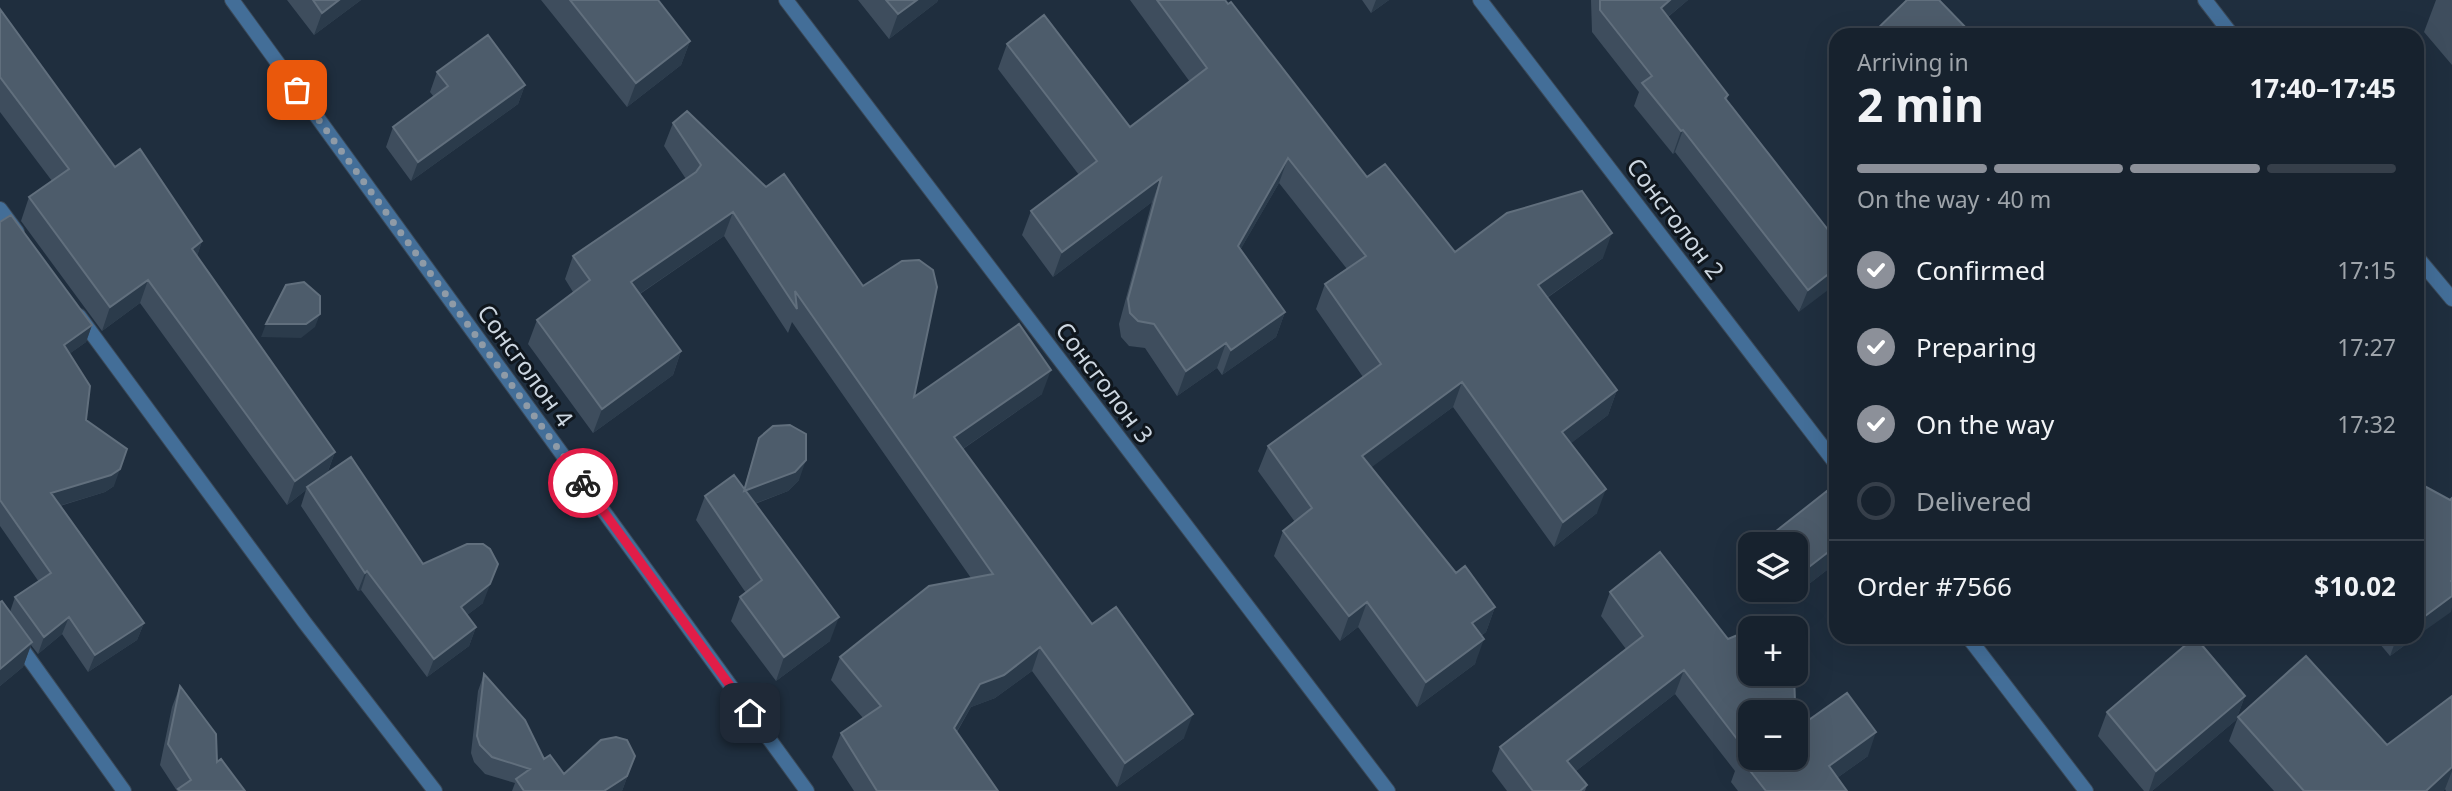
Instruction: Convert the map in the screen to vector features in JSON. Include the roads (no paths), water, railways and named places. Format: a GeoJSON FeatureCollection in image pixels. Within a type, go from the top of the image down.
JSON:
{"type":"FeatureCollection","features":[{"type":"Feature","properties":{"kind":"street","name":"Сонсголон 4"},"geometry":{"type":"LineString","coordinates":[[232,0],[807,791]]}},
{"type":"Feature","properties":{"kind":"street","name":"Сонсголон 3"},"geometry":{"type":"LineString","coordinates":[[786,0],[1388,791]]}},
{"type":"Feature","properties":{"kind":"street","name":"Сонсголон 2"},"geometry":{"type":"LineString","coordinates":[[1480,0],[1829,455]]}},
{"type":"Feature","properties":{"kind":"street"},"geometry":{"type":"LineString","coordinates":[[2205,0],[2227,28]]}},
{"type":"Feature","properties":{"kind":"street"},"geometry":{"type":"LineString","coordinates":[[0,209],[25,242]]}},
{"type":"Feature","properties":{"kind":"street"},"geometry":{"type":"LineString","coordinates":[[2424,265],[2452,299]]}},
{"type":"Feature","properties":{"kind":"street"},"geometry":{"type":"LineString","coordinates":[[66,298],[305,623],[435,791]]}},
{"type":"Feature","properties":{"kind":"street"},"geometry":{"type":"LineString","coordinates":[[0,618],[124,791]]}},
{"type":"Feature","properties":{"kind":"street"},"geometry":{"type":"LineString","coordinates":[[1973,644],[2086,791]]}}]}
